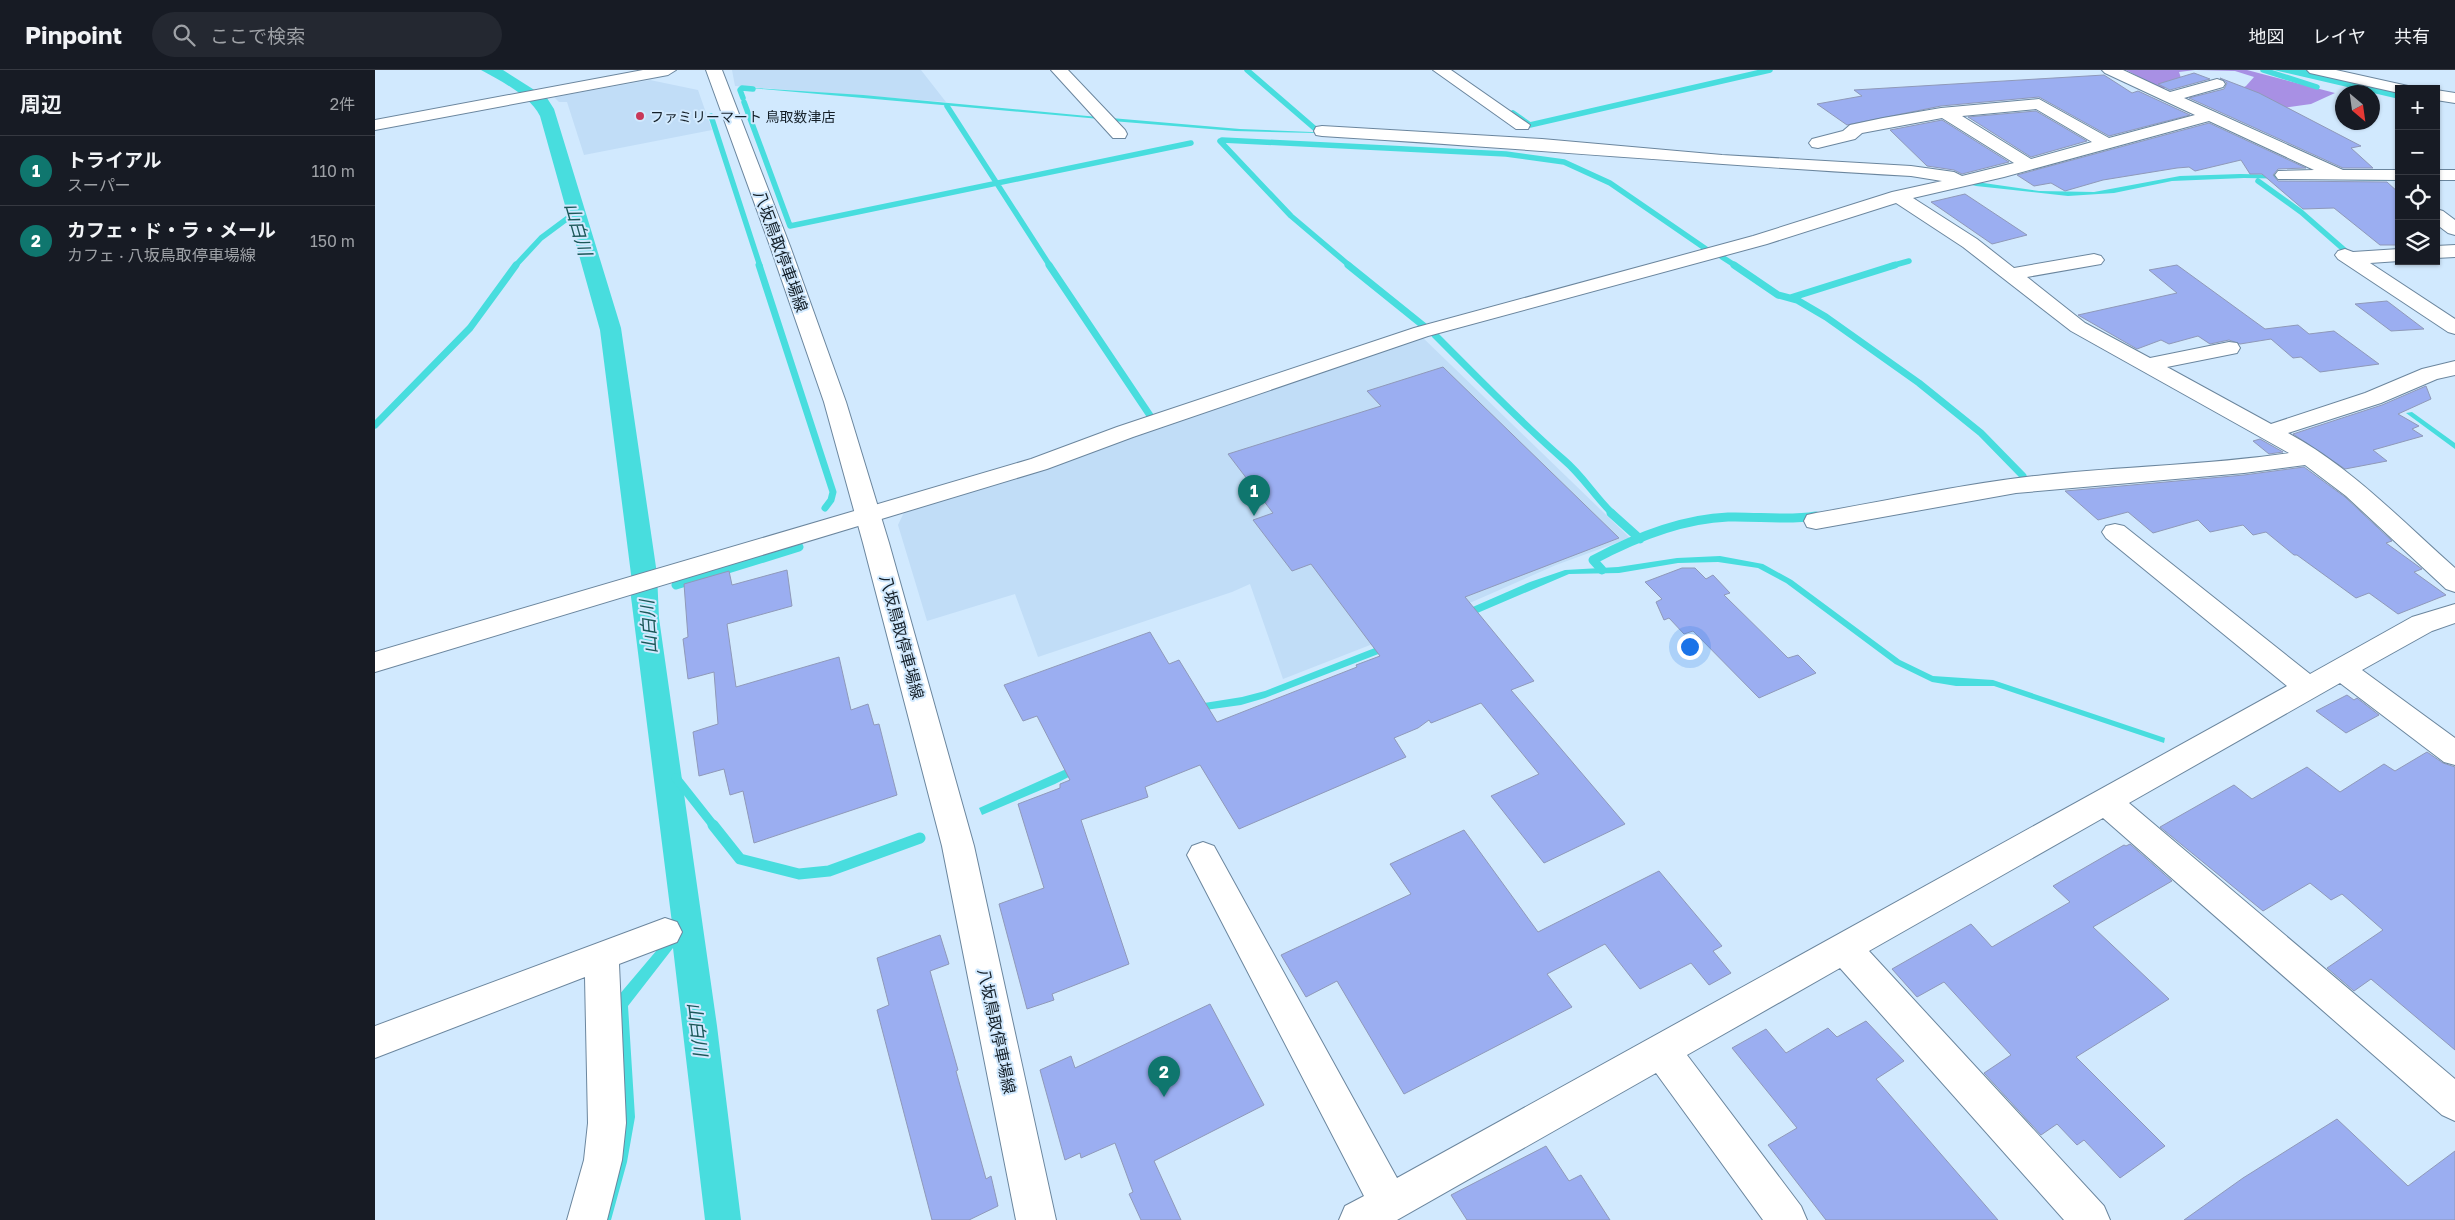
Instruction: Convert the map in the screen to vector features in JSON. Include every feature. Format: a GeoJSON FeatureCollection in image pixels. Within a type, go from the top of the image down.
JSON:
{"type":"FeatureCollection","features":[{"type":"Feature","properties":{"kind":"street"},"geometry":{"type":"LineString","coordinates":[[375,125],[667,70]]}},
{"type":"Feature","properties":{"kind":"street","name":"八坂鳥取停車場線"},"geometry":{"type":"LineString","coordinates":[[714,70],[780,246],[835,402],[868,515],[958,846],[1037,1220]]}},
{"type":"Feature","properties":{"kind":"street"},"geometry":{"type":"LineString","coordinates":[[1059,70],[1119,134]]}},
{"type":"Feature","properties":{"kind":"street"},"geometry":{"type":"LineString","coordinates":[[1441,70],[1522,125]]}},
{"type":"Feature","properties":{"kind":"street"},"geometry":{"type":"LineString","coordinates":[[2110,70],[2340,175]]}},
{"type":"Feature","properties":{"kind":"street"},"geometry":{"type":"LineString","coordinates":[[2315,70],[2395,87]]}},
{"type":"Feature","properties":{"kind":"street"},"geometry":{"type":"LineString","coordinates":[[2168,97],[2217,84]]}},
{"type":"Feature","properties":{"kind":"street"},"geometry":{"type":"LineString","coordinates":[[2440,96],[2455,98]]}},
{"type":"Feature","properties":{"kind":"street"},"geometry":{"type":"LineString","coordinates":[[1818,144],[1849,134],[1856,129],[1946,113],[2039,104],[2107,144]]}},
{"type":"Feature","properties":{"kind":"street"},"geometry":{"type":"LineString","coordinates":[[1946,113],[2029,165]]}},
{"type":"Feature","properties":{"kind":"street"},"geometry":{"type":"LineString","coordinates":[[375,662],[1039,464],[1125,432],[1421,332],[1760,240],[1898,196],[2029,165],[2210,116]]}},
{"type":"Feature","properties":{"kind":"street"},"geometry":{"type":"LineString","coordinates":[[1322,131],[1542,144],[1722,160],[1901,170],[1971,179]]}},
{"type":"Feature","properties":{"kind":"street"},"geometry":{"type":"LineString","coordinates":[[2440,174],[2455,175]]}},
{"type":"Feature","properties":{"kind":"street"},"geometry":{"type":"LineString","coordinates":[[2284,175],[2340,175],[2395,178]]}},
{"type":"Feature","properties":{"kind":"street"},"geometry":{"type":"LineString","coordinates":[[1898,196],[1970,243],[2078,326],[2269,432],[2310,457],[2355,491],[2455,583]]}},
{"type":"Feature","properties":{"kind":"street"},"geometry":{"type":"LineString","coordinates":[[2440,218],[2455,229]]}},
{"type":"Feature","properties":{"kind":"street"},"geometry":{"type":"LineString","coordinates":[[2440,252],[2455,251]]}},
{"type":"Feature","properties":{"kind":"street"},"geometry":{"type":"LineString","coordinates":[[2395,255],[2347,256],[2455,328]]}},
{"type":"Feature","properties":{"kind":"street"},"geometry":{"type":"LineString","coordinates":[[2012,274],[2094,260]]}},
{"type":"Feature","properties":{"kind":"street"},"geometry":{"type":"LineString","coordinates":[[2148,365],[2229,348]]}},
{"type":"Feature","properties":{"kind":"street"},"geometry":{"type":"LineString","coordinates":[[2269,432],[2373,398],[2430,374],[2455,368]]}},
{"type":"Feature","properties":{"kind":"street"},"geometry":{"type":"LineString","coordinates":[[1816,521],[1915,501],[2045,482],[2212,468],[2310,457]]}},
{"type":"Feature","properties":{"kind":"street"},"geometry":{"type":"LineString","coordinates":[[2115,532],[2308,688]]}},
{"type":"Feature","properties":{"kind":"street"},"geometry":{"type":"LineString","coordinates":[[1203,855],[1374,1212],[1843,947],[2422,624],[2455,613]]}},
{"type":"Feature","properties":{"kind":"street"},"geometry":{"type":"LineString","coordinates":[[2341,669],[2455,754]]}},
{"type":"Feature","properties":{"kind":"street"},"geometry":{"type":"LineString","coordinates":[[2106,802],[2455,1103]]}},
{"type":"Feature","properties":{"kind":"street"},"geometry":{"type":"LineString","coordinates":[[375,1042],[665,932]]}},
{"type":"Feature","properties":{"kind":"street"},"geometry":{"type":"LineString","coordinates":[[1843,947],[2090,1220]]}},
{"type":"Feature","properties":{"kind":"street"},"geometry":{"type":"LineString","coordinates":[[587,1220],[603,1160],[607,1123],[602,956]]}},
{"type":"Feature","properties":{"kind":"street"},"geometry":{"type":"LineString","coordinates":[[1661,1050],[1787,1220]]}},
{"type":"Feature","properties":{"kind":"shaded area"},"geometry":{"type":"Polygon","coordinates":[[[732,70],[921,70],[946,102],[735,86],[732,70]]]}},
{"type":"Feature","properties":{"kind":"shaded area"},"geometry":{"type":"Polygon","coordinates":[[[2126,70],[2195,70],[2179,72],[2182,81],[2162,89],[2126,70]]]}},
{"type":"Feature","properties":{"kind":"shaded area"},"geometry":{"type":"Polygon","coordinates":[[[2196,70],[2247,70],[2335,93],[2311,104],[2269,110],[2234,92],[2246,86],[2254,77],[2235,71],[2196,70]]]}},
{"type":"Feature","properties":{"kind":"shaded area","name":"ファミリーマート 鳥取数津店"},"geometry":{"type":"Polygon","coordinates":[[[650,80],[698,90],[712,130],[584,155],[567,102],[559,102],[554,97],[650,80]]]}},
{"type":"Feature","properties":{"kind":"shaded area"},"geometry":{"type":"Polygon","coordinates":[[[1420,335],[1630,538],[1556,565],[1406,631],[1283,679],[1250,584],[1232,592],[1038,657],[1015,594],[927,621],[898,525],[907,506],[1420,335]]]}},
{"type":"Feature","properties":{"kind":"water","name":"山白川"},"geometry":{"type":"Polygon","coordinates":[[[481,70],[503,70],[547,98],[554,109],[621,328],[657,574],[659,618],[717,1026],[741,1220],[705,1220],[673,948],[628,1006],[635,1117],[627,1162],[611,1220],[595,1220],[613,1002],[673,931],[600,330],[540,116],[522,95],[481,70]]]}},
{"type":"Feature","properties":{"kind":"water"},"geometry":{"type":"Polygon","coordinates":[[[2274,70],[2309,70],[2376,85],[2339,85],[2274,70]]]}},
{"type":"Feature","properties":{"kind":"water"},"geometry":{"type":"Polygon","coordinates":[[[2380,86],[2395,89],[2395,98],[2380,95],[2380,86]]]}},
{"type":"Feature","properties":{"kind":"water"},"geometry":{"type":"Polygon","coordinates":[[[739,87],[863,95],[1098,117],[1100,119],[739,87]]]}},
{"type":"Feature","properties":{"kind":"water"},"geometry":{"type":"Polygon","coordinates":[[[1111,118],[1240,129],[1335,133],[1529,145],[1724,162],[1907,172],[2039,191],[2094,192],[2180,176],[2240,174],[2395,177],[2395,181],[2244,178],[2172,181],[2114,193],[2068,196],[1976,186],[1952,180],[1911,174],[1724,164],[1515,145],[1315,133],[1235,131],[1112,121],[1111,118]]]}},
{"type":"Feature","properties":{"kind":"water"},"geometry":{"type":"Polygon","coordinates":[[[2412,412],[2455,443],[2455,449],[2406,413],[2412,412]]]}},
{"type":"Feature","properties":{"kind":"water"},"geometry":{"type":"Polygon","coordinates":[[[1720,556],[1763,564],[1792,580],[1900,660],[1933,676],[1993,680],[2165,738],[2164,743],[1994,686],[1956,686],[1932,682],[1895,664],[1786,583],[1758,568],[1718,562],[1678,563],[1619,573],[1569,574],[1412,641],[1265,698],[1241,705],[1198,711],[1055,784],[982,815],[979,808],[1093,757],[1198,704],[1242,697],[1265,691],[1413,633],[1530,582],[1565,570],[1618,567],[1677,558],[1720,556]]]}},
{"type":"Feature","properties":{"kind":"building"},"geometry":{"type":"Polygon","coordinates":[[[2194,73],[2210,79],[2170,90],[2158,84],[2194,73]]]}},
{"type":"Feature","properties":{"kind":"building"},"geometry":{"type":"Polygon","coordinates":[[[2104,75],[2132,93],[2138,91],[2190,115],[2109,136],[2039,97],[1941,106],[1847,125],[1817,104],[1862,96],[1854,90],[2104,75]]]}},
{"type":"Feature","properties":{"kind":"building"},"geometry":{"type":"Polygon","coordinates":[[[2220,78],[2259,93],[2361,146],[2351,148],[2373,168],[2343,168],[2189,98],[2224,89],[2227,83],[2220,78]]]}},
{"type":"Feature","properties":{"kind":"building"},"geometry":{"type":"Polygon","coordinates":[[[2036,111],[2087,141],[2031,157],[1968,117],[2036,111]]]}},
{"type":"Feature","properties":{"kind":"building"},"geometry":{"type":"Polygon","coordinates":[[[1942,120],[2009,162],[1962,174],[1954,170],[1927,166],[1890,130],[1942,120]]]}},
{"type":"Feature","properties":{"kind":"building"},"geometry":{"type":"Polygon","coordinates":[[[2209,123],[2306,168],[2278,169],[2273,175],[2278,181],[2387,182],[2395,189],[2395,245],[2380,245],[2334,208],[2303,209],[2262,174],[2250,174],[2241,160],[2195,171],[2189,167],[2177,168],[2103,180],[2065,191],[2051,183],[2034,186],[2017,175],[2209,123]]]}},
{"type":"Feature","properties":{"kind":"building"},"geometry":{"type":"Polygon","coordinates":[[[1965,194],[2027,235],[1992,244],[1931,202],[1965,194]]]}},
{"type":"Feature","properties":{"kind":"building"},"geometry":{"type":"Polygon","coordinates":[[[2177,265],[2265,329],[2298,325],[2309,334],[2334,331],[2379,364],[2320,372],[2301,357],[2293,358],[2271,339],[2240,344],[2229,340],[2210,344],[2198,336],[2169,344],[2161,340],[2137,349],[2078,315],[2177,293],[2149,270],[2177,265]]]}},
{"type":"Feature","properties":{"kind":"building"},"geometry":{"type":"Polygon","coordinates":[[[2387,301],[2424,329],[2391,331],[2355,304],[2387,301]]]}},
{"type":"Feature","properties":{"kind":"building"},"geometry":{"type":"Polygon","coordinates":[[[1443,367],[1619,538],[1465,597],[1534,681],[1511,690],[1625,824],[1544,863],[1491,796],[1539,774],[1481,703],[1431,723],[1429,720],[1418,728],[1394,738],[1406,757],[1239,829],[1200,765],[1145,787],[1148,797],[1081,820],[1129,964],[1052,994],[1054,1000],[1027,1009],[999,904],[1044,888],[1018,804],[1060,788],[1060,784],[1070,780],[1037,716],[1023,721],[1004,685],[1150,632],[1169,664],[1179,660],[1217,722],[1357,667],[1356,665],[1380,656],[1311,564],[1292,571],[1253,520],[1273,513],[1228,454],[1381,406],[1367,391],[1443,367]]]}},
{"type":"Feature","properties":{"kind":"building"},"geometry":{"type":"Polygon","coordinates":[[[2426,386],[2431,399],[2398,414],[2419,426],[2412,429],[2423,436],[2373,450],[2387,461],[2345,469],[2293,434],[2382,405],[2426,386]]]}},
{"type":"Feature","properties":{"kind":"building"},"geometry":{"type":"Polygon","coordinates":[[[2260,439],[2283,452],[2269,454],[2253,441],[2260,439]]]}},
{"type":"Feature","properties":{"kind":"building"},"geometry":{"type":"Polygon","coordinates":[[[2304,467],[2345,497],[2392,541],[2386,543],[2422,569],[2414,572],[2446,595],[2398,614],[2369,593],[2356,598],[2297,555],[2294,555],[2266,532],[2253,535],[2243,525],[2210,532],[2198,520],[2153,533],[2128,512],[2098,520],[2065,491],[2244,475],[2304,467]]]}},
{"type":"Feature","properties":{"kind":"building"},"geometry":{"type":"Polygon","coordinates":[[[1682,568],[1695,568],[1706,579],[1713,575],[1730,593],[1724,595],[1788,658],[1798,655],[1816,673],[1759,698],[1693,631],[1684,634],[1669,618],[1664,620],[1656,602],[1662,599],[1645,582],[1682,568]]]}},
{"type":"Feature","properties":{"kind":"building"},"geometry":{"type":"Polygon","coordinates":[[[787,570],[792,606],[727,624],[736,687],[839,657],[851,710],[868,704],[874,725],[879,724],[897,795],[754,843],[743,791],[730,795],[724,769],[699,776],[693,732],[718,724],[714,672],[688,679],[683,639],[688,637],[684,584],[729,571],[732,585],[787,570]]]}},
{"type":"Feature","properties":{"kind":"building"},"geometry":{"type":"Polygon","coordinates":[[[2347,695],[2354,700],[2357,698],[2379,715],[2346,733],[2316,711],[2347,695]]]}},
{"type":"Feature","properties":{"kind":"building"},"geometry":{"type":"Polygon","coordinates":[[[2427,752],[2443,763],[2455,767],[2455,1050],[2371,979],[2354,991],[2327,968],[2383,930],[2342,894],[2331,900],[2310,883],[2263,911],[2160,827],[2234,785],[2252,799],[2307,767],[2340,792],[2384,764],[2395,771],[2427,752]]]}},
{"type":"Feature","properties":{"kind":"building"},"geometry":{"type":"Polygon","coordinates":[[[1464,830],[1538,932],[1659,871],[1722,946],[1713,951],[1731,973],[1709,985],[1691,963],[1640,989],[1605,944],[1547,974],[1572,1007],[1404,1094],[1337,981],[1306,997],[1281,955],[1411,894],[1390,864],[1464,830]]]}},
{"type":"Feature","properties":{"kind":"building"},"geometry":{"type":"Polygon","coordinates":[[[2130,844],[2172,881],[2093,927],[2169,999],[2076,1057],[2165,1146],[2120,1178],[2084,1140],[2077,1145],[2057,1124],[2041,1135],[1984,1073],[2011,1055],[1944,982],[1917,997],[1892,969],[1971,924],[1992,947],[2070,902],[2053,886],[2124,845],[2130,844]]]}},
{"type":"Feature","properties":{"kind":"building"},"geometry":{"type":"Polygon","coordinates":[[[940,935],[949,964],[930,971],[986,1179],[991,1176],[998,1206],[969,1220],[932,1220],[877,1010],[889,1005],[877,958],[940,935]]]}},
{"type":"Feature","properties":{"kind":"building"},"geometry":{"type":"Polygon","coordinates":[[[1210,1004],[1264,1105],[1154,1161],[1181,1220],[1141,1220],[1129,1194],[1133,1192],[1115,1143],[1081,1158],[1080,1153],[1065,1160],[1040,1070],[1071,1056],[1075,1068],[1210,1004]]]}},
{"type":"Feature","properties":{"kind":"building"},"geometry":{"type":"Polygon","coordinates":[[[1866,1021],[1904,1061],[1876,1079],[1998,1220],[1826,1220],[1768,1145],[1797,1128],[1732,1048],[1766,1029],[1786,1053],[1828,1028],[1837,1037],[1866,1021]]]}},
{"type":"Feature","properties":{"kind":"building"},"geometry":{"type":"Polygon","coordinates":[[[2337,1119],[2408,1186],[2455,1151],[2455,1220],[2184,1220],[2243,1178],[2337,1119]]]}},
{"type":"Feature","properties":{"kind":"building"},"geometry":{"type":"Polygon","coordinates":[[[1546,1146],[1569,1181],[1581,1175],[1610,1220],[1467,1220],[1451,1195],[1546,1146]]]}},
{"type":"Feature","properties":{"kind":"waterway"},"geometry":{"type":"LineString","coordinates":[[1247,70],[1320,133]]}},
{"type":"Feature","properties":{"kind":"waterway"},"geometry":{"type":"LineString","coordinates":[[1513,113],[1530,125],[1770,70]]}},
{"type":"Feature","properties":{"kind":"waterway"},"geometry":{"type":"LineString","coordinates":[[2263,70],[2317,87]]}},
{"type":"Feature","properties":{"kind":"waterway"},"geometry":{"type":"LineString","coordinates":[[743,98],[740,90],[742,88],[753,89]]}},
{"type":"Feature","properties":{"kind":"waterway"},"geometry":{"type":"LineString","coordinates":[[744,102],[790,226],[997,183]]}},
{"type":"Feature","properties":{"kind":"waterway"},"geometry":{"type":"LineString","coordinates":[[947,106],[997,183]]}},
{"type":"Feature","properties":{"kind":"waterway"},"geometry":{"type":"LineString","coordinates":[[711,116],[760,266]]}},
{"type":"Feature","properties":{"kind":"waterway"},"geometry":{"type":"LineString","coordinates":[[1222,140],[1506,154],[1564,162],[1610,183],[1706,249]]}},
{"type":"Feature","properties":{"kind":"waterway"},"geometry":{"type":"LineString","coordinates":[[1220,141],[1291,216],[1350,266]]}},
{"type":"Feature","properties":{"kind":"waterway"},"geometry":{"type":"LineString","coordinates":[[997,183],[1191,143]]}},
{"type":"Feature","properties":{"kind":"waterway"},"geometry":{"type":"LineString","coordinates":[[2258,181],[2301,212],[2349,254]]}},
{"type":"Feature","properties":{"kind":"waterway"},"geometry":{"type":"LineString","coordinates":[[997,183],[1050,266]]}},
{"type":"Feature","properties":{"kind":"waterway","name":"山白川"},"geometry":{"type":"LineString","coordinates":[[515,266],[541,238],[576,212]]}},
{"type":"Feature","properties":{"kind":"waterway"},"geometry":{"type":"LineString","coordinates":[[1722,257],[1736,266]]}},
{"type":"Feature","properties":{"kind":"waterway"},"geometry":{"type":"LineString","coordinates":[[1891,266],[1909,261]]}},
{"type":"Feature","properties":{"kind":"waterway"},"geometry":{"type":"LineString","coordinates":[[375,425],[470,328],[516,265]]}},
{"type":"Feature","properties":{"kind":"waterway"},"geometry":{"type":"LineString","coordinates":[[759,265],[833,492],[831,500],[825,508]]}},
{"type":"Feature","properties":{"kind":"waterway"},"geometry":{"type":"LineString","coordinates":[[1049,265],[1151,417]]}},
{"type":"Feature","properties":{"kind":"waterway"},"geometry":{"type":"LineString","coordinates":[[1348,265],[1425,327]]}},
{"type":"Feature","properties":{"kind":"waterway"},"geometry":{"type":"LineString","coordinates":[[1734,265],[1778,295],[1797,300],[1826,317],[1919,383],[1981,433],[2023,476]]}},
{"type":"Feature","properties":{"kind":"waterway"},"geometry":{"type":"LineString","coordinates":[[1790,298],[1895,265]]}},
{"type":"Feature","properties":{"kind":"waterway"},"geometry":{"type":"LineString","coordinates":[[1435,335],[1514,414],[1571,466],[1613,514]]}},
{"type":"Feature","properties":{"kind":"waterway"},"geometry":{"type":"LineString","coordinates":[[1611,513],[1639,538]]}},
{"type":"Feature","properties":{"kind":"waterway"},"geometry":{"type":"LineString","coordinates":[[1639,538],[1692,521],[1728,517],[1794,518],[1816,516]]}},
{"type":"Feature","properties":{"kind":"waterway"},"geometry":{"type":"LineString","coordinates":[[1602,570],[1593,560],[1639,538]]}},
{"type":"Feature","properties":{"kind":"waterway"},"geometry":{"type":"LineString","coordinates":[[676,585],[799,547]]}},
{"type":"Feature","properties":{"kind":"waterway"},"geometry":{"type":"LineString","coordinates":[[676,778],[714,826]]}},
{"type":"Feature","properties":{"kind":"waterway"},"geometry":{"type":"LineString","coordinates":[[713,825],[740,859],[799,874],[829,871],[920,838]]}},
{"type":"Feature","properties":{"kind":"place","name":"ファミリーマート 鳥取数津店"},"geometry":{"type":"Point","coordinates":[640,116]}},
{"type":"Feature","properties":{"kind":"place","name":"トライアル"},"geometry":{"type":"Point","coordinates":[1254,516]}},
{"type":"Feature","properties":{"kind":"place","name":"カフェ・ド・ラ・メール"},"geometry":{"type":"Point","coordinates":[1164,1097]}}]}
